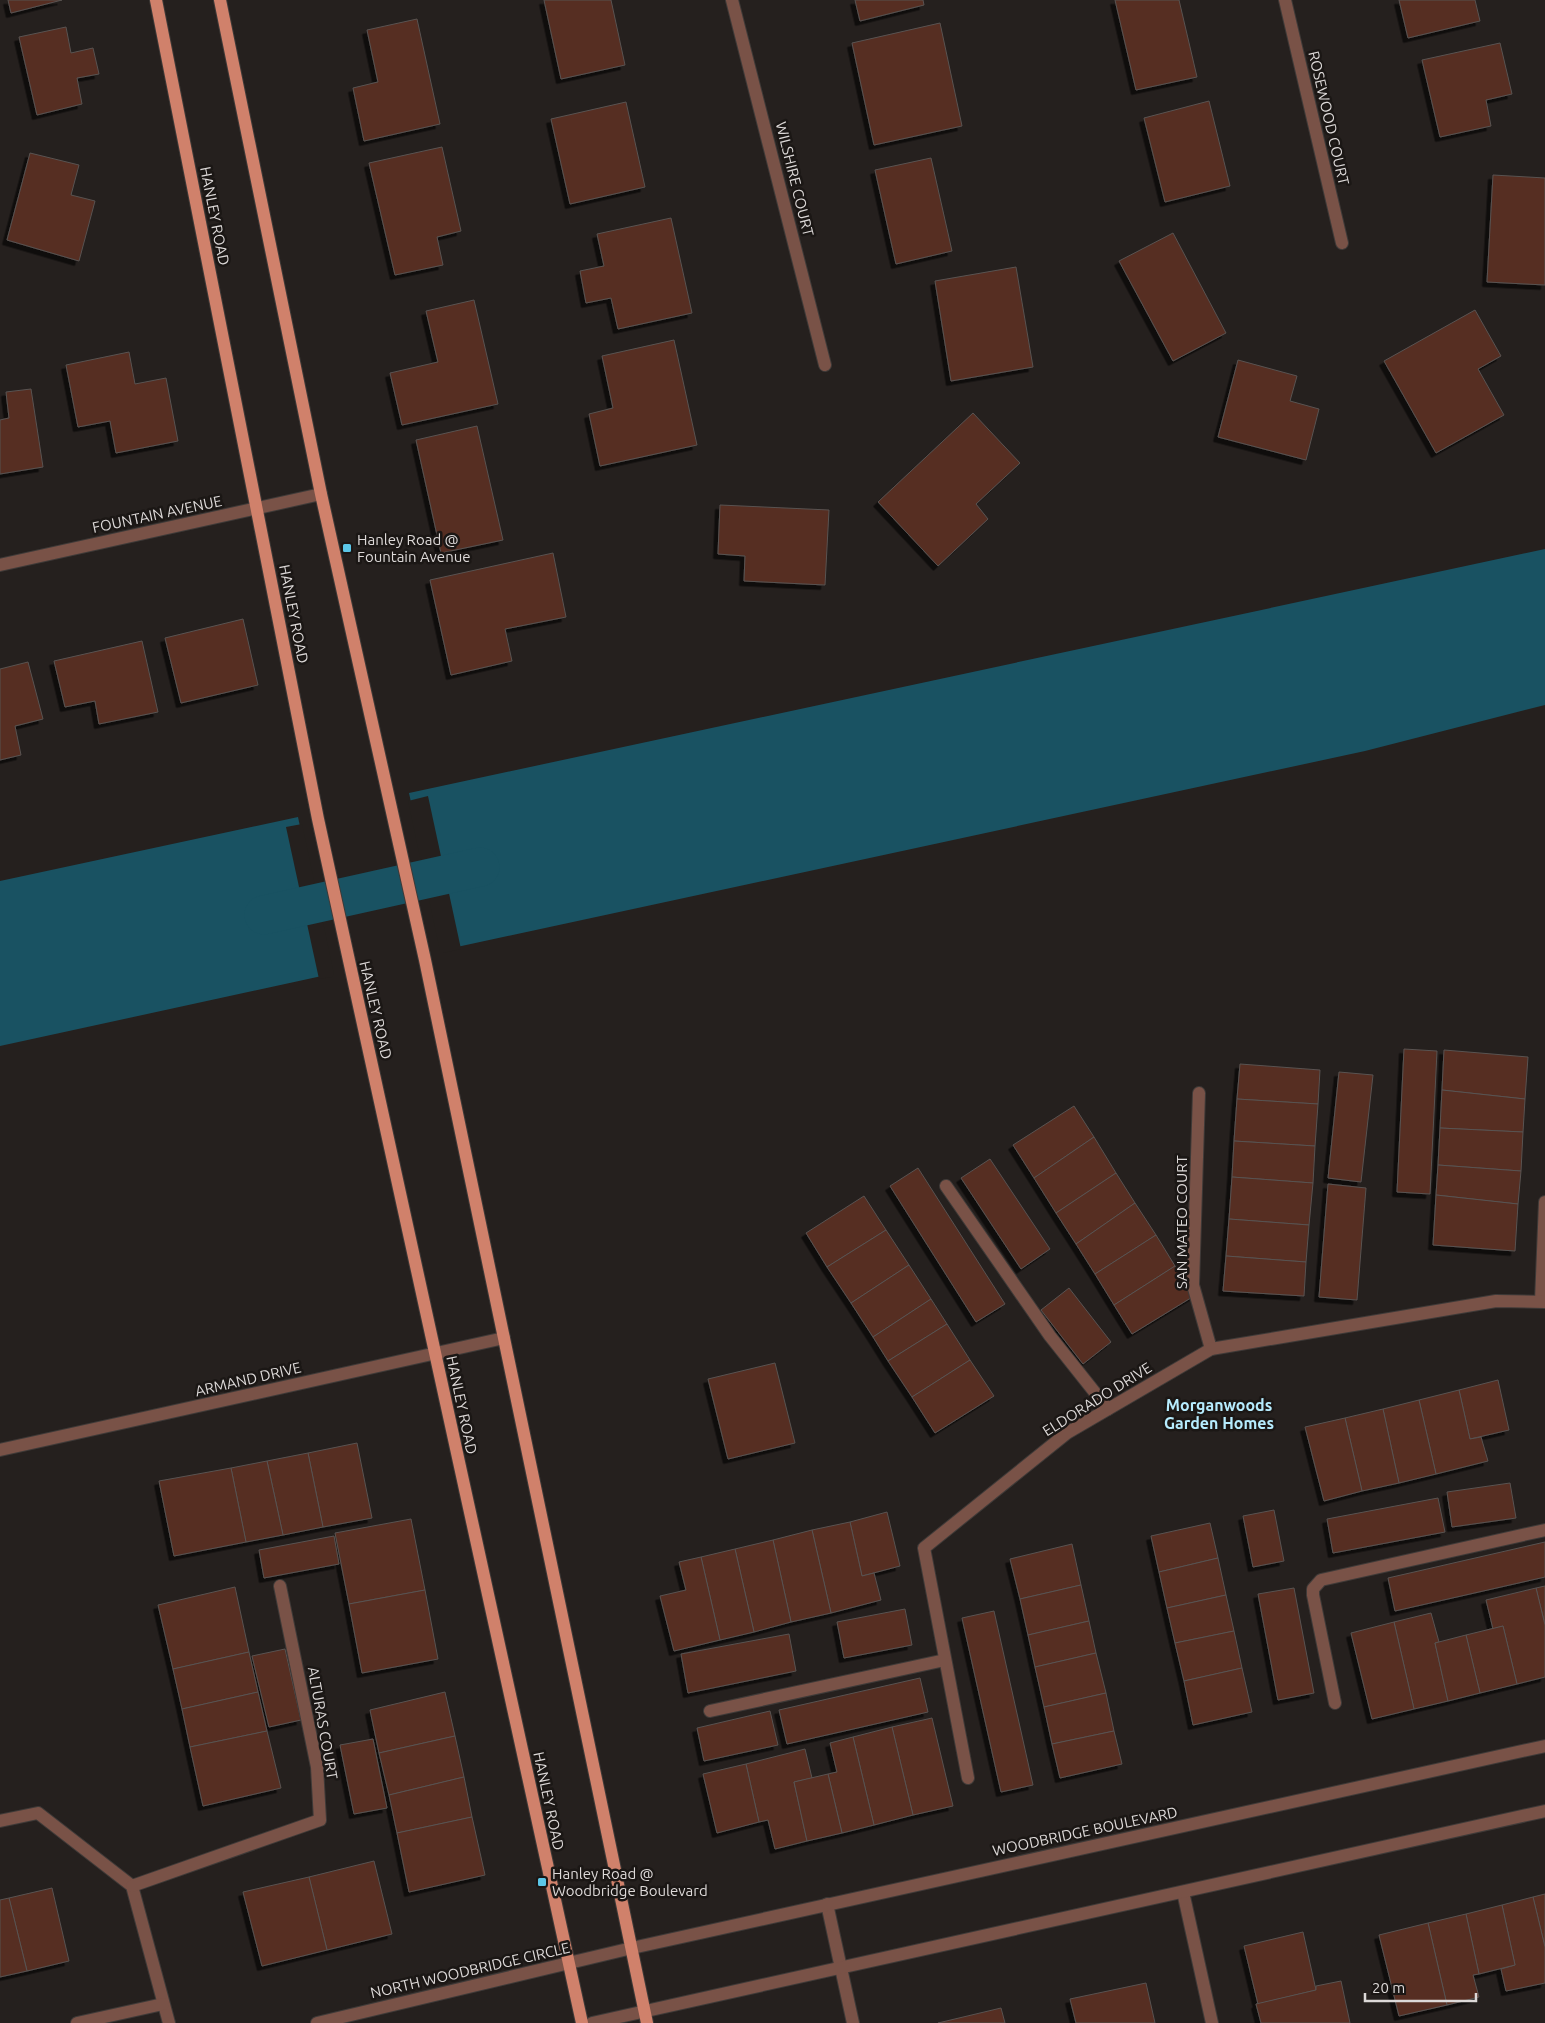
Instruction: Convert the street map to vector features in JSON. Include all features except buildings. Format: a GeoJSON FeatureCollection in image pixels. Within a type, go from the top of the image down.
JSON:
{"type":"FeatureCollection","features":[{"type":"Feature","properties":{"kind":"main road","name":"HANLEY ROAD"},"geometry":{"type":"LineString","coordinates":[[156,0],[318,819],[582,2023]]}},
{"type":"Feature","properties":{"kind":"main road"},"geometry":{"type":"LineString","coordinates":[[220,0],[321,494],[426,960],[645,2017]]}},
{"type":"Feature","properties":{"kind":"street","name":"WILSHIRE COURT"},"geometry":{"type":"LineString","coordinates":[[732,0],[825,365]]}},
{"type":"Feature","properties":{"kind":"street","name":"ROSEWOOD COURT"},"geometry":{"type":"LineString","coordinates":[[1284,0],[1342,244]]}},
{"type":"Feature","properties":{"kind":"street","name":"FOUNTAIN AVENUE"},"geometry":{"type":"LineString","coordinates":[[0,565],[321,494]]}},
{"type":"Feature","properties":{"kind":"street","name":"SAN MATEO COURT"},"geometry":{"type":"LineString","coordinates":[[1199,1093],[1193,1285],[1210,1349]]}},
{"type":"Feature","properties":{"kind":"street"},"geometry":{"type":"LineString","coordinates":[[946,1186],[1050,1336],[1108,1409]]}},
{"type":"Feature","properties":{"kind":"street"},"geometry":{"type":"LineString","coordinates":[[1543,1302],[1545,1202]]}},
{"type":"Feature","properties":{"kind":"street","name":"ELDORADO DRIVE"},"geometry":{"type":"LineString","coordinates":[[968,1778],[924,1548],[1067,1433],[1210,1349],[1496,1301],[1543,1302]]}},
{"type":"Feature","properties":{"kind":"street","name":"ARMAND DRIVE"},"geometry":{"type":"LineString","coordinates":[[0,1450],[504,1338]]}},
{"type":"Feature","properties":{"kind":"street"},"geometry":{"type":"LineString","coordinates":[[1335,1703],[1313,1595],[1313,1589],[1321,1580],[1545,1530]]}},
{"type":"Feature","properties":{"kind":"street","name":"ALTURAS COURT"},"geometry":{"type":"LineString","coordinates":[[132,1886],[320,1820],[317,1767],[280,1586]]}},
{"type":"Feature","properties":{"kind":"street"},"geometry":{"type":"LineString","coordinates":[[710,1711],[946,1660]]}},
{"type":"Feature","properties":{"kind":"street","name":"WOODBRIDGE BOULEVARD"},"geometry":{"type":"LineString","coordinates":[[632,1948],[1545,1746]]}},
{"type":"Feature","properties":{"kind":"street"},"geometry":{"type":"LineString","coordinates":[[592,2023],[645,2017],[840,1968],[1545,1811]]}},
{"type":"Feature","properties":{"kind":"street"},"geometry":{"type":"LineString","coordinates":[[0,1821],[38,1813],[132,1886],[168,2023]]}},
{"type":"Feature","properties":{"kind":"street"},"geometry":{"type":"LineString","coordinates":[[1183,1892],[1212,2023]]}},
{"type":"Feature","properties":{"kind":"street"},"geometry":{"type":"LineString","coordinates":[[828,1904],[853,2023]]}},
{"type":"Feature","properties":{"kind":"street","name":"NORTH WOODBRIDGE CIRCLE"},"geometry":{"type":"LineString","coordinates":[[317,2023],[632,1948]]}},
{"type":"Feature","properties":{"kind":"street"},"geometry":{"type":"LineString","coordinates":[[77,2023],[163,2004]]}},
{"type":"Feature","properties":{"kind":"water"},"geometry":{"type":"Polygon","coordinates":[[[1545,549],[1545,705],[1365,751],[443,950],[409,793],[1545,549]]]}},
{"type":"Feature","properties":{"kind":"water"},"geometry":{"type":"Polygon","coordinates":[[[298,817],[331,974],[0,1046],[0,881],[298,817]]]}},
{"type":"Feature","properties":{"kind":"pier"},"geometry":{"type":"Polygon","coordinates":[[[428,796],[461,949],[443,953],[440,951],[408,801],[428,796]]]}},
{"type":"Feature","properties":{"kind":"pier"},"geometry":{"type":"Polygon","coordinates":[[[302,824],[334,974],[332,977],[319,979],[286,827],[302,824]]]}},
{"type":"Feature","properties":{"kind":"waterway"},"geometry":{"type":"LineString","coordinates":[[264,915],[480,867]]}},
{"type":"Feature","properties":{"kind":"place","name":"Hanley Road @ Fountain Avenue"},"geometry":{"type":"Point","coordinates":[347,548]}},
{"type":"Feature","properties":{"kind":"place","name":"Hanley Road @ Woodbridge Boulevard"},"geometry":{"type":"Point","coordinates":[542,1882]}},
{"type":"Feature","properties":{"kind":"district","name":"Morganwoods Garden Homes"},"geometry":{"type":"Point","coordinates":[1219,1414]}}]}
